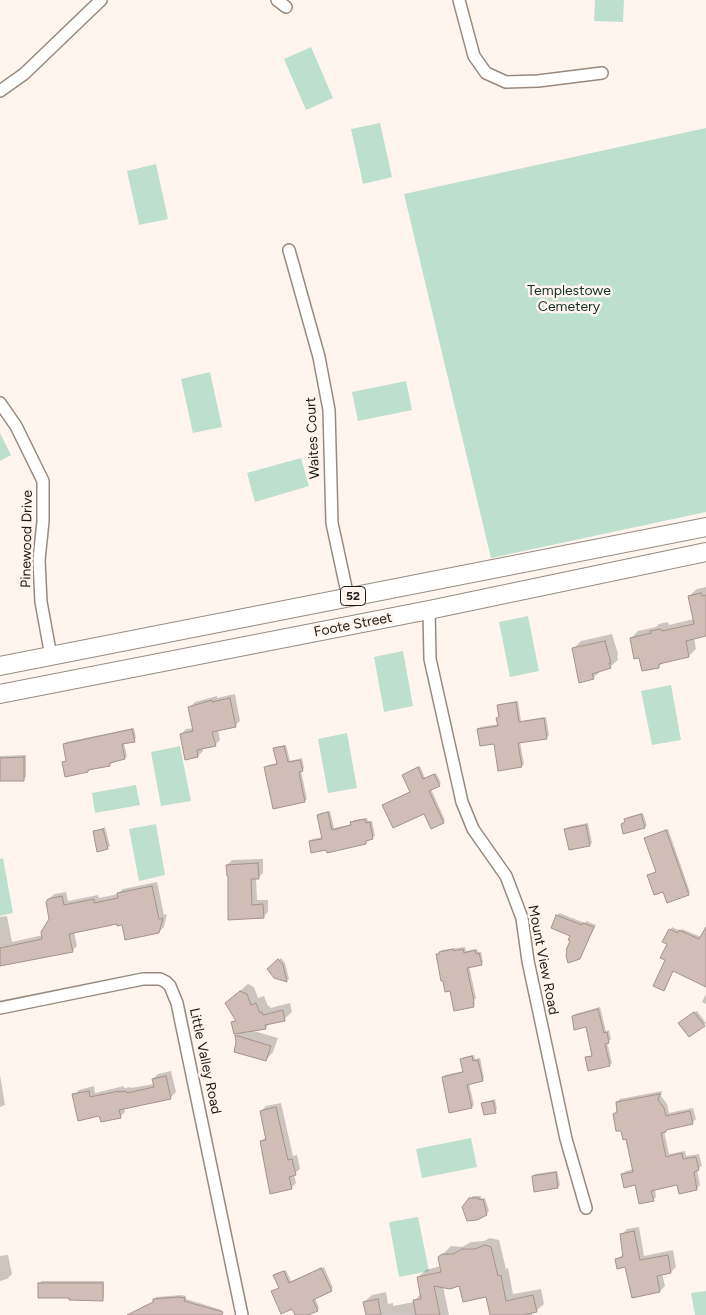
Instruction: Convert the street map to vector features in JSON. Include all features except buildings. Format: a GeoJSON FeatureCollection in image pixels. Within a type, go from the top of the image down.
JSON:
{"type":"FeatureCollection","features":[{"type":"Feature","properties":{"kind":"main road","name":"Foote Street"},"geometry":{"type":"LineString","coordinates":[[0,666],[706,526]]}},
{"type":"Feature","properties":{"kind":"main road","name":"Foote Street"},"geometry":{"type":"LineString","coordinates":[[0,694],[429,610],[706,552]]}},
{"type":"Feature","properties":{"kind":"main road"},"geometry":{"type":"LineString","coordinates":[[218,623],[224,650]]}},
{"type":"Feature","properties":{"kind":"street"},"geometry":{"type":"LineString","coordinates":[[0,91],[24,74],[101,0]]}},
{"type":"Feature","properties":{"kind":"street"},"geometry":{"type":"LineString","coordinates":[[459,0],[474,56],[486,73],[506,82],[538,81],[602,73]]}},
{"type":"Feature","properties":{"kind":"street","name":"Waites Court"},"geometry":{"type":"LineString","coordinates":[[289,250],[319,356],[329,410],[332,523],[348,597]]}},
{"type":"Feature","properties":{"kind":"street","name":"Pinewood Drive"},"geometry":{"type":"LineString","coordinates":[[0,403],[16,426],[43,481],[43,521],[39,560],[40,594],[51,656]]}},
{"type":"Feature","properties":{"kind":"street","name":"Mount View Road"},"geometry":{"type":"LineString","coordinates":[[429,610],[430,659],[462,802],[473,829],[506,876],[522,918],[528,961],[566,1139],[586,1208]]}},
{"type":"Feature","properties":{"kind":"street","name":"Little Valley Road"},"geometry":{"type":"LineString","coordinates":[[0,1008],[143,979],[160,980],[170,986],[177,1004],[242,1315]]}},
{"type":"Feature","properties":{"kind":"green space"},"geometry":{"type":"Polygon","coordinates":[[[595,0],[624,0],[623,22],[594,21],[595,0]]]}},
{"type":"Feature","properties":{"kind":"green space"},"geometry":{"type":"Polygon","coordinates":[[[311,47],[333,98],[306,110],[284,59],[311,47]]]}},
{"type":"Feature","properties":{"kind":"green space"},"geometry":{"type":"Polygon","coordinates":[[[380,123],[392,177],[363,184],[351,129],[380,123]]]}},
{"type":"Feature","properties":{"kind":"green space","name":"Templestowe Cemetery"},"geometry":{"type":"Polygon","coordinates":[[[706,128],[706,512],[491,558],[404,194],[706,128]]]}},
{"type":"Feature","properties":{"kind":"green space"},"geometry":{"type":"Polygon","coordinates":[[[156,164],[168,219],[139,225],[127,171],[156,164]]]}},
{"type":"Feature","properties":{"kind":"green space"},"geometry":{"type":"Polygon","coordinates":[[[210,372],[222,427],[193,433],[181,379],[210,372]]]}},
{"type":"Feature","properties":{"kind":"green space"},"geometry":{"type":"Polygon","coordinates":[[[406,381],[412,410],[358,421],[352,392],[406,381]]]}},
{"type":"Feature","properties":{"kind":"green space"},"geometry":{"type":"Polygon","coordinates":[[[0,433],[11,455],[0,461],[0,433]]]}},
{"type":"Feature","properties":{"kind":"green space"},"geometry":{"type":"Polygon","coordinates":[[[301,458],[309,486],[255,502],[247,473],[301,458]]]}},
{"type":"Feature","properties":{"kind":"green space"},"geometry":{"type":"Polygon","coordinates":[[[528,616],[539,671],[510,677],[499,622],[528,616]]]}},
{"type":"Feature","properties":{"kind":"green space"},"geometry":{"type":"Polygon","coordinates":[[[403,651],[413,706],[384,712],[374,657],[403,651]]]}},
{"type":"Feature","properties":{"kind":"green space"},"geometry":{"type":"Polygon","coordinates":[[[671,685],[681,740],[652,745],[641,691],[671,685]]]}},
{"type":"Feature","properties":{"kind":"green space"},"geometry":{"type":"Polygon","coordinates":[[[347,733],[357,788],[328,793],[318,739],[347,733]]]}},
{"type":"Feature","properties":{"kind":"green space"},"geometry":{"type":"Polygon","coordinates":[[[180,746],[191,801],[161,806],[151,752],[180,746]]]}},
{"type":"Feature","properties":{"kind":"green space"},"geometry":{"type":"Polygon","coordinates":[[[136,785],[140,805],[95,813],[92,793],[136,785]]]}},
{"type":"Feature","properties":{"kind":"green space"},"geometry":{"type":"Polygon","coordinates":[[[156,824],[165,875],[139,881],[129,829],[156,824]]]}},
{"type":"Feature","properties":{"kind":"green space"},"geometry":{"type":"Polygon","coordinates":[[[3,858],[13,913],[0,916],[0,859],[3,858]]]}},
{"type":"Feature","properties":{"kind":"green space"},"geometry":{"type":"Polygon","coordinates":[[[471,1138],[477,1167],[422,1178],[416,1149],[471,1138]]]}},
{"type":"Feature","properties":{"kind":"green space"},"geometry":{"type":"Polygon","coordinates":[[[418,1217],[429,1271],[399,1277],[389,1222],[418,1217]]]}},
{"type":"Feature","properties":{"kind":"green space"},"geometry":{"type":"Polygon","coordinates":[[[706,1291],[706,1315],[695,1315],[691,1293],[706,1291]]]}}]}
